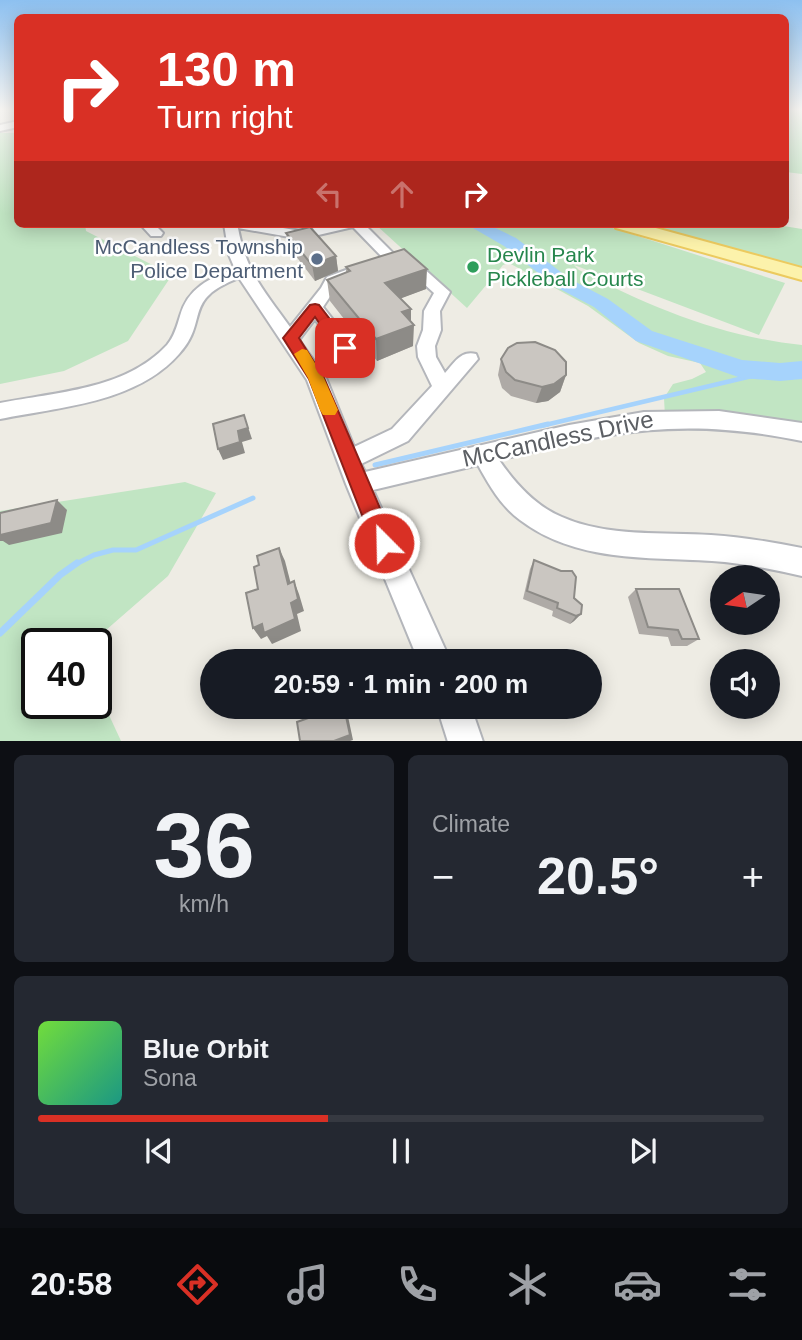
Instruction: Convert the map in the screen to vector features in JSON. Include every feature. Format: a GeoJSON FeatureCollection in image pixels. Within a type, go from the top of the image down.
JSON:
{"type":"FeatureCollection","features":[{"type":"Feature","properties":{"kind":"main road"},"geometry":{"type":"LineString","coordinates":[[636,228],[802,274]]}},
{"type":"Feature","properties":{"kind":"street"},"geometry":{"type":"LineString","coordinates":[[233,228],[233,245],[243,271],[316,378],[353,472],[429,649]]}},
{"type":"Feature","properties":{"kind":"street"},"geometry":{"type":"LineString","coordinates":[[258,228],[301,235],[332,228]]}},
{"type":"Feature","properties":{"kind":"street"},"geometry":{"type":"LineString","coordinates":[[361,228],[394,261]]}},
{"type":"Feature","properties":{"kind":"street"},"geometry":{"type":"LineString","coordinates":[[291,338],[329,289],[332,279],[404,258],[442,292],[432,311],[432,330],[426,346],[427,357],[443,388]]}},
{"type":"Feature","properties":{"kind":"street"},"geometry":{"type":"LineString","coordinates":[[0,411],[105,390],[147,371],[179,342],[198,296],[213,284],[243,271]]}},
{"type":"Feature","properties":{"kind":"street"},"geometry":{"type":"LineString","coordinates":[[315,308],[360,368]]}},
{"type":"Feature","properties":{"kind":"street"},"geometry":{"type":"LineString","coordinates":[[353,472],[400,435],[469,359]]}},
{"type":"Feature","properties":{"kind":"street","name":"McCandless Drive"},"geometry":{"type":"LineString","coordinates":[[353,472],[483,454],[585,429],[644,419],[708,417],[802,432]]}},
{"type":"Feature","properties":{"kind":"street"},"geometry":{"type":"LineString","coordinates":[[483,454],[494,476],[510,496],[530,513],[568,533],[607,544],[732,550],[802,562]]}},
{"type":"Feature","properties":{"kind":"street"},"geometry":{"type":"LineString","coordinates":[[459,719],[467,741]]}},
{"type":"Feature","properties":{"kind":"green space"},"geometry":{"type":"Polygon","coordinates":[[[0,145],[14,145],[14,228],[86,228],[86,231],[172,275],[128,341],[64,371],[0,384],[0,145]]]}},
{"type":"Feature","properties":{"kind":"green space"},"geometry":{"type":"Polygon","coordinates":[[[789,145],[802,145],[802,174],[789,172],[789,145]]]}},
{"type":"Feature","properties":{"kind":"green space"},"geometry":{"type":"Polygon","coordinates":[[[379,228],[613,228],[785,283],[759,335],[574,265],[579,270],[633,296],[715,328],[802,345],[802,432],[665,417],[664,398],[673,384],[706,372],[700,363],[668,356],[639,343],[588,306],[509,263],[503,265],[467,308],[379,228]]]}},
{"type":"Feature","properties":{"kind":"green space"},"geometry":{"type":"Polygon","coordinates":[[[651,228],[802,229],[802,274],[651,228]]]}},
{"type":"Feature","properties":{"kind":"green space"},"geometry":{"type":"Polygon","coordinates":[[[185,482],[216,493],[168,576],[108,628],[21,628],[21,719],[111,719],[121,741],[0,741],[0,511],[185,482]]]}},
{"type":"Feature","properties":{"kind":"building"},"geometry":{"type":"Polygon","coordinates":[[[311,228],[336,256],[312,265],[286,233],[311,228]]]}},
{"type":"Feature","properties":{"kind":"building"},"geometry":{"type":"Polygon","coordinates":[[[404,249],[427,269],[385,283],[411,309],[402,312],[414,325],[376,339],[327,280],[350,271],[346,267],[404,249]]]}},
{"type":"Feature","properties":{"kind":"building"},"geometry":{"type":"Polygon","coordinates":[[[535,342],[555,350],[566,362],[566,375],[554,384],[542,387],[515,380],[506,372],[501,359],[508,348],[517,343],[535,342]]]}},
{"type":"Feature","properties":{"kind":"building"},"geometry":{"type":"Polygon","coordinates":[[[244,415],[248,428],[238,431],[240,442],[218,449],[213,424],[244,415]]]}},
{"type":"Feature","properties":{"kind":"building"},"geometry":{"type":"Polygon","coordinates":[[[57,500],[51,523],[0,535],[0,513],[57,500]]]}},
{"type":"Feature","properties":{"kind":"building"},"geometry":{"type":"Polygon","coordinates":[[[279,548],[288,584],[294,581],[298,599],[291,603],[295,619],[264,633],[262,624],[253,628],[246,593],[258,589],[254,567],[259,565],[257,556],[279,548]]]}},
{"type":"Feature","properties":{"kind":"building"},"geometry":{"type":"Polygon","coordinates":[[[534,560],[561,571],[572,571],[576,577],[574,598],[582,605],[581,614],[576,616],[557,608],[558,603],[527,591],[534,560]]]}},
{"type":"Feature","properties":{"kind":"building"},"geometry":{"type":"Polygon","coordinates":[[[636,589],[679,589],[699,639],[682,639],[678,630],[648,627],[636,589]]]}},
{"type":"Feature","properties":{"kind":"building"},"geometry":{"type":"Polygon","coordinates":[[[305,719],[347,719],[350,735],[334,741],[300,741],[297,722],[305,719]]]}},
{"type":"Feature","properties":{"kind":"waterway"},"geometry":{"type":"LineString","coordinates":[[482,228],[510,242],[563,283],[601,303],[644,336],[741,369],[780,372],[802,370]]}},
{"type":"Feature","properties":{"kind":"waterway"},"geometry":{"type":"LineString","coordinates":[[541,426],[773,371]]}},
{"type":"Feature","properties":{"kind":"waterway"},"geometry":{"type":"LineString","coordinates":[[375,465],[548,424]]}},
{"type":"Feature","properties":{"kind":"waterway"},"geometry":{"type":"LineString","coordinates":[[75,565],[94,555],[113,550],[136,550],[253,498]]}},
{"type":"Feature","properties":{"kind":"waterway"},"geometry":{"type":"LineString","coordinates":[[0,633],[60,575],[75,565]]}},
{"type":"Feature","properties":{"kind":"slow traffic"},"geometry":{"type":"LineString","coordinates":[[302,354],[316,378],[329,410]]}},
{"type":"Feature","properties":{"kind":"place","name":"McCandless Township Police Department"},"geometry":{"type":"Point","coordinates":[317,259]}},
{"type":"Feature","properties":{"kind":"place","name":"Devlin Park Pickleball Courts"},"geometry":{"type":"Point","coordinates":[473,267]}},
{"type":"Feature","properties":{"kind":"route"},"geometry":{"type":"LineString","coordinates":[[345,348],[315,308],[291,338],[316,378],[384,543]]}}]}
